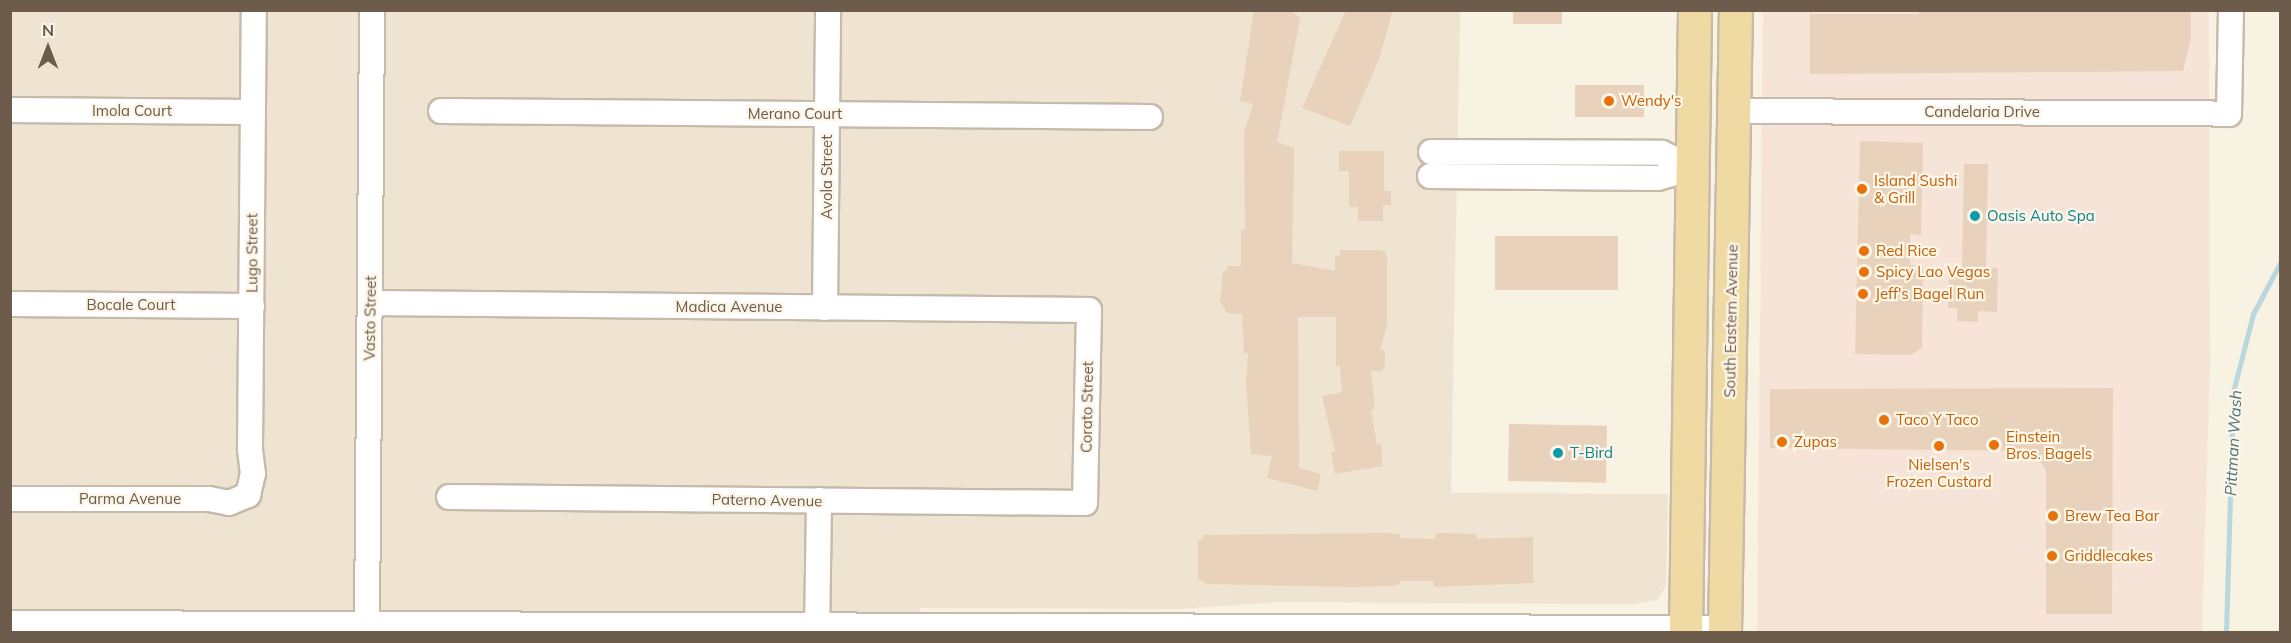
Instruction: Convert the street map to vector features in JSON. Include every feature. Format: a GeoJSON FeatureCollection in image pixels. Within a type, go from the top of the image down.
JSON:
{"type":"FeatureCollection","features":[{"type":"Feature","properties":{"kind":"main road"},"geometry":{"type":"LineString","coordinates":[[1687,630],[1695,10]]}},
{"type":"Feature","properties":{"kind":"main road"},"geometry":{"type":"LineString","coordinates":[[1712,10],[1714,101],[1717,111],[1734,111]]}},
{"type":"Feature","properties":{"kind":"main road","name":"South Eastern Avenue"},"geometry":{"type":"LineString","coordinates":[[1726,630],[1736,10]]}},
{"type":"Feature","properties":{"kind":"main road"},"geometry":{"type":"LineString","coordinates":[[1693,168],[1733,169]]}},
{"type":"Feature","properties":{"kind":"street","name":"Lugo Street"},"geometry":{"type":"LineString","coordinates":[[248,495],[253,474],[254,10]]}},
{"type":"Feature","properties":{"kind":"street","name":"Vasto Street"},"geometry":{"type":"LineString","coordinates":[[367,625],[372,10]]}},
{"type":"Feature","properties":{"kind":"street","name":"Avola Street"},"geometry":{"type":"LineString","coordinates":[[825,308],[828,10]]}},
{"type":"Feature","properties":{"kind":"street","name":"Candelaria Drive"},"geometry":{"type":"LineString","coordinates":[[1734,111],[2229,114],[2231,10]]}},
{"type":"Feature","properties":{"kind":"street","name":"Imola Court"},"geometry":{"type":"LineString","coordinates":[[10,110],[253,112]]}},
{"type":"Feature","properties":{"kind":"street","name":"Merano Court"},"geometry":{"type":"LineString","coordinates":[[441,111],[1150,117]]}},
{"type":"Feature","properties":{"kind":"street"},"geometry":{"type":"LineString","coordinates":[[1431,152],[1662,153],[1693,168]]}},
{"type":"Feature","properties":{"kind":"street"},"geometry":{"type":"LineString","coordinates":[[1430,177],[1658,178],[1693,168]]}},
{"type":"Feature","properties":{"kind":"street","name":"Madica Avenue"},"geometry":{"type":"LineString","coordinates":[[370,303],[1089,310]]}},
{"type":"Feature","properties":{"kind":"street","name":"Bocale Court"},"geometry":{"type":"LineString","coordinates":[[10,304],[252,306]]}},
{"type":"Feature","properties":{"kind":"street","name":"Corato Street"},"geometry":{"type":"LineString","coordinates":[[1085,503],[1089,310]]}},
{"type":"Feature","properties":{"kind":"street","name":"Parma Avenue"},"geometry":{"type":"LineString","coordinates":[[10,499],[209,499],[229,503],[248,495]]}},
{"type":"Feature","properties":{"kind":"street","name":"Paterno Avenue"},"geometry":{"type":"LineString","coordinates":[[450,497],[1085,503]]}},
{"type":"Feature","properties":{"kind":"street"},"geometry":{"type":"LineString","coordinates":[[817,629],[819,501]]}},
{"type":"Feature","properties":{"kind":"street"},"geometry":{"type":"LineString","coordinates":[[10,623],[817,629],[1726,630]]}},
{"type":"Feature","properties":{"kind":"shaded area"},"geometry":{"type":"Polygon","coordinates":[[[10,11],[1460,11],[1451,493],[1668,494],[1666,586],[1657,600],[1633,604],[1279,602],[1180,609],[920,608],[919,632],[11,632],[10,11]]]}},
{"type":"Feature","properties":{"kind":"shaded area"},"geometry":{"type":"Polygon","coordinates":[[[1763,11],[2209,11],[2210,366],[2202,632],[1757,632],[1763,11]]]}},
{"type":"Feature","properties":{"kind":"building"},"geometry":{"type":"Polygon","coordinates":[[[1254,10],[1290,10],[1300,18],[1277,142],[1294,148],[1292,263],[1335,271],[1335,255],[1340,256],[1340,250],[1385,251],[1387,257],[1387,325],[1380,350],[1385,350],[1385,365],[1382,371],[1371,371],[1375,409],[1371,410],[1377,445],[1381,443],[1382,466],[1335,474],[1331,452],[1335,452],[1322,396],[1342,392],[1340,366],[1336,366],[1336,317],[1298,317],[1299,468],[1321,474],[1317,491],[1267,478],[1272,456],[1251,454],[1246,383],[1248,353],[1244,353],[1242,314],[1227,313],[1220,302],[1223,271],[1227,271],[1227,266],[1241,266],[1241,230],[1245,230],[1244,133],[1253,104],[1240,101],[1254,10]]]}},
{"type":"Feature","properties":{"kind":"building"},"geometry":{"type":"Polygon","coordinates":[[[1346,10],[1393,10],[1379,60],[1350,126],[1302,108],[1346,10]]]}},
{"type":"Feature","properties":{"kind":"building"},"geometry":{"type":"Polygon","coordinates":[[[1513,10],[1562,10],[1562,24],[1513,24],[1513,10]]]}},
{"type":"Feature","properties":{"kind":"building"},"geometry":{"type":"Polygon","coordinates":[[[1919,10],[2191,10],[2191,38],[2183,71],[1810,74],[1810,14],[1919,14],[1919,10]]]}},
{"type":"Feature","properties":{"kind":"building","name":"Wendy's"},"geometry":{"type":"Polygon","coordinates":[[[1575,85],[1644,85],[1644,117],[1575,117],[1575,85]]]}},
{"type":"Feature","properties":{"kind":"building"},"geometry":{"type":"Polygon","coordinates":[[[1860,141],[1923,143],[1921,235],[1910,234],[1910,265],[1923,266],[1922,348],[1911,355],[1855,354],[1860,141]]]}},
{"type":"Feature","properties":{"kind":"building"},"geometry":{"type":"Polygon","coordinates":[[[1339,151],[1384,151],[1384,191],[1391,191],[1391,205],[1383,205],[1383,221],[1358,221],[1358,207],[1349,207],[1349,171],[1339,171],[1339,151]]]}},
{"type":"Feature","properties":{"kind":"building","name":"Oasis Auto Spa"},"geometry":{"type":"Polygon","coordinates":[[[1964,164],[1988,164],[1986,268],[1998,268],[1997,312],[1978,311],[1978,322],[1957,321],[1957,308],[1948,308],[1949,271],[1962,272],[1964,164]]]}},
{"type":"Feature","properties":{"kind":"building"},"geometry":{"type":"Polygon","coordinates":[[[1495,236],[1618,236],[1618,290],[1495,290],[1495,236]]]}},
{"type":"Feature","properties":{"kind":"building"},"geometry":{"type":"Polygon","coordinates":[[[2113,388],[2112,614],[2046,614],[2046,469],[2031,451],[1770,448],[1770,389],[2113,388]]]}},
{"type":"Feature","properties":{"kind":"building","name":"T-Bird"},"geometry":{"type":"Polygon","coordinates":[[[1509,424],[1607,426],[1606,483],[1508,481],[1509,424]]]}},
{"type":"Feature","properties":{"kind":"building"},"geometry":{"type":"Polygon","coordinates":[[[1445,533],[1477,534],[1477,539],[1533,537],[1533,583],[1434,587],[1433,581],[1400,581],[1399,585],[1391,586],[1351,587],[1207,584],[1198,579],[1198,540],[1203,540],[1203,535],[1400,534],[1400,538],[1435,539],[1435,534],[1445,533]]]}},
{"type":"Feature","properties":{"kind":"waterway","name":"Pittman Wash"},"geometry":{"type":"LineString","coordinates":[[2226,632],[2233,392],[2253,314],[2280,263]]}},
{"type":"Feature","properties":{"kind":"place","name":"Wendy's"},"geometry":{"type":"Point","coordinates":[1609,101]}},
{"type":"Feature","properties":{"kind":"place","name":"Island Sushi & Grill"},"geometry":{"type":"Point","coordinates":[1862,189]}},
{"type":"Feature","properties":{"kind":"place","name":"Oasis Auto Spa"},"geometry":{"type":"Point","coordinates":[1975,216]}},
{"type":"Feature","properties":{"kind":"place","name":"Red Rice"},"geometry":{"type":"Point","coordinates":[1864,251]}},
{"type":"Feature","properties":{"kind":"place","name":"Spicy Lao Vegas"},"geometry":{"type":"Point","coordinates":[1864,272]}},
{"type":"Feature","properties":{"kind":"place","name":"Jeff's Bagel Run"},"geometry":{"type":"Point","coordinates":[1863,294]}},
{"type":"Feature","properties":{"kind":"place","name":"Taco Y Taco"},"geometry":{"type":"Point","coordinates":[1884,420]}},
{"type":"Feature","properties":{"kind":"place","name":"Zupas"},"geometry":{"type":"Point","coordinates":[1782,442]}},
{"type":"Feature","properties":{"kind":"place","name":"Einstein Bros. Bagels"},"geometry":{"type":"Point","coordinates":[1994,445]}},
{"type":"Feature","properties":{"kind":"place","name":"Nielsen's Frozen Custard"},"geometry":{"type":"Point","coordinates":[1939,446]}},
{"type":"Feature","properties":{"kind":"place","name":"T-Bird"},"geometry":{"type":"Point","coordinates":[1558,453]}},
{"type":"Feature","properties":{"kind":"place","name":"Brew Tea Bar"},"geometry":{"type":"Point","coordinates":[2053,516]}},
{"type":"Feature","properties":{"kind":"place","name":"Griddlecakes"},"geometry":{"type":"Point","coordinates":[2052,556]}}]}
